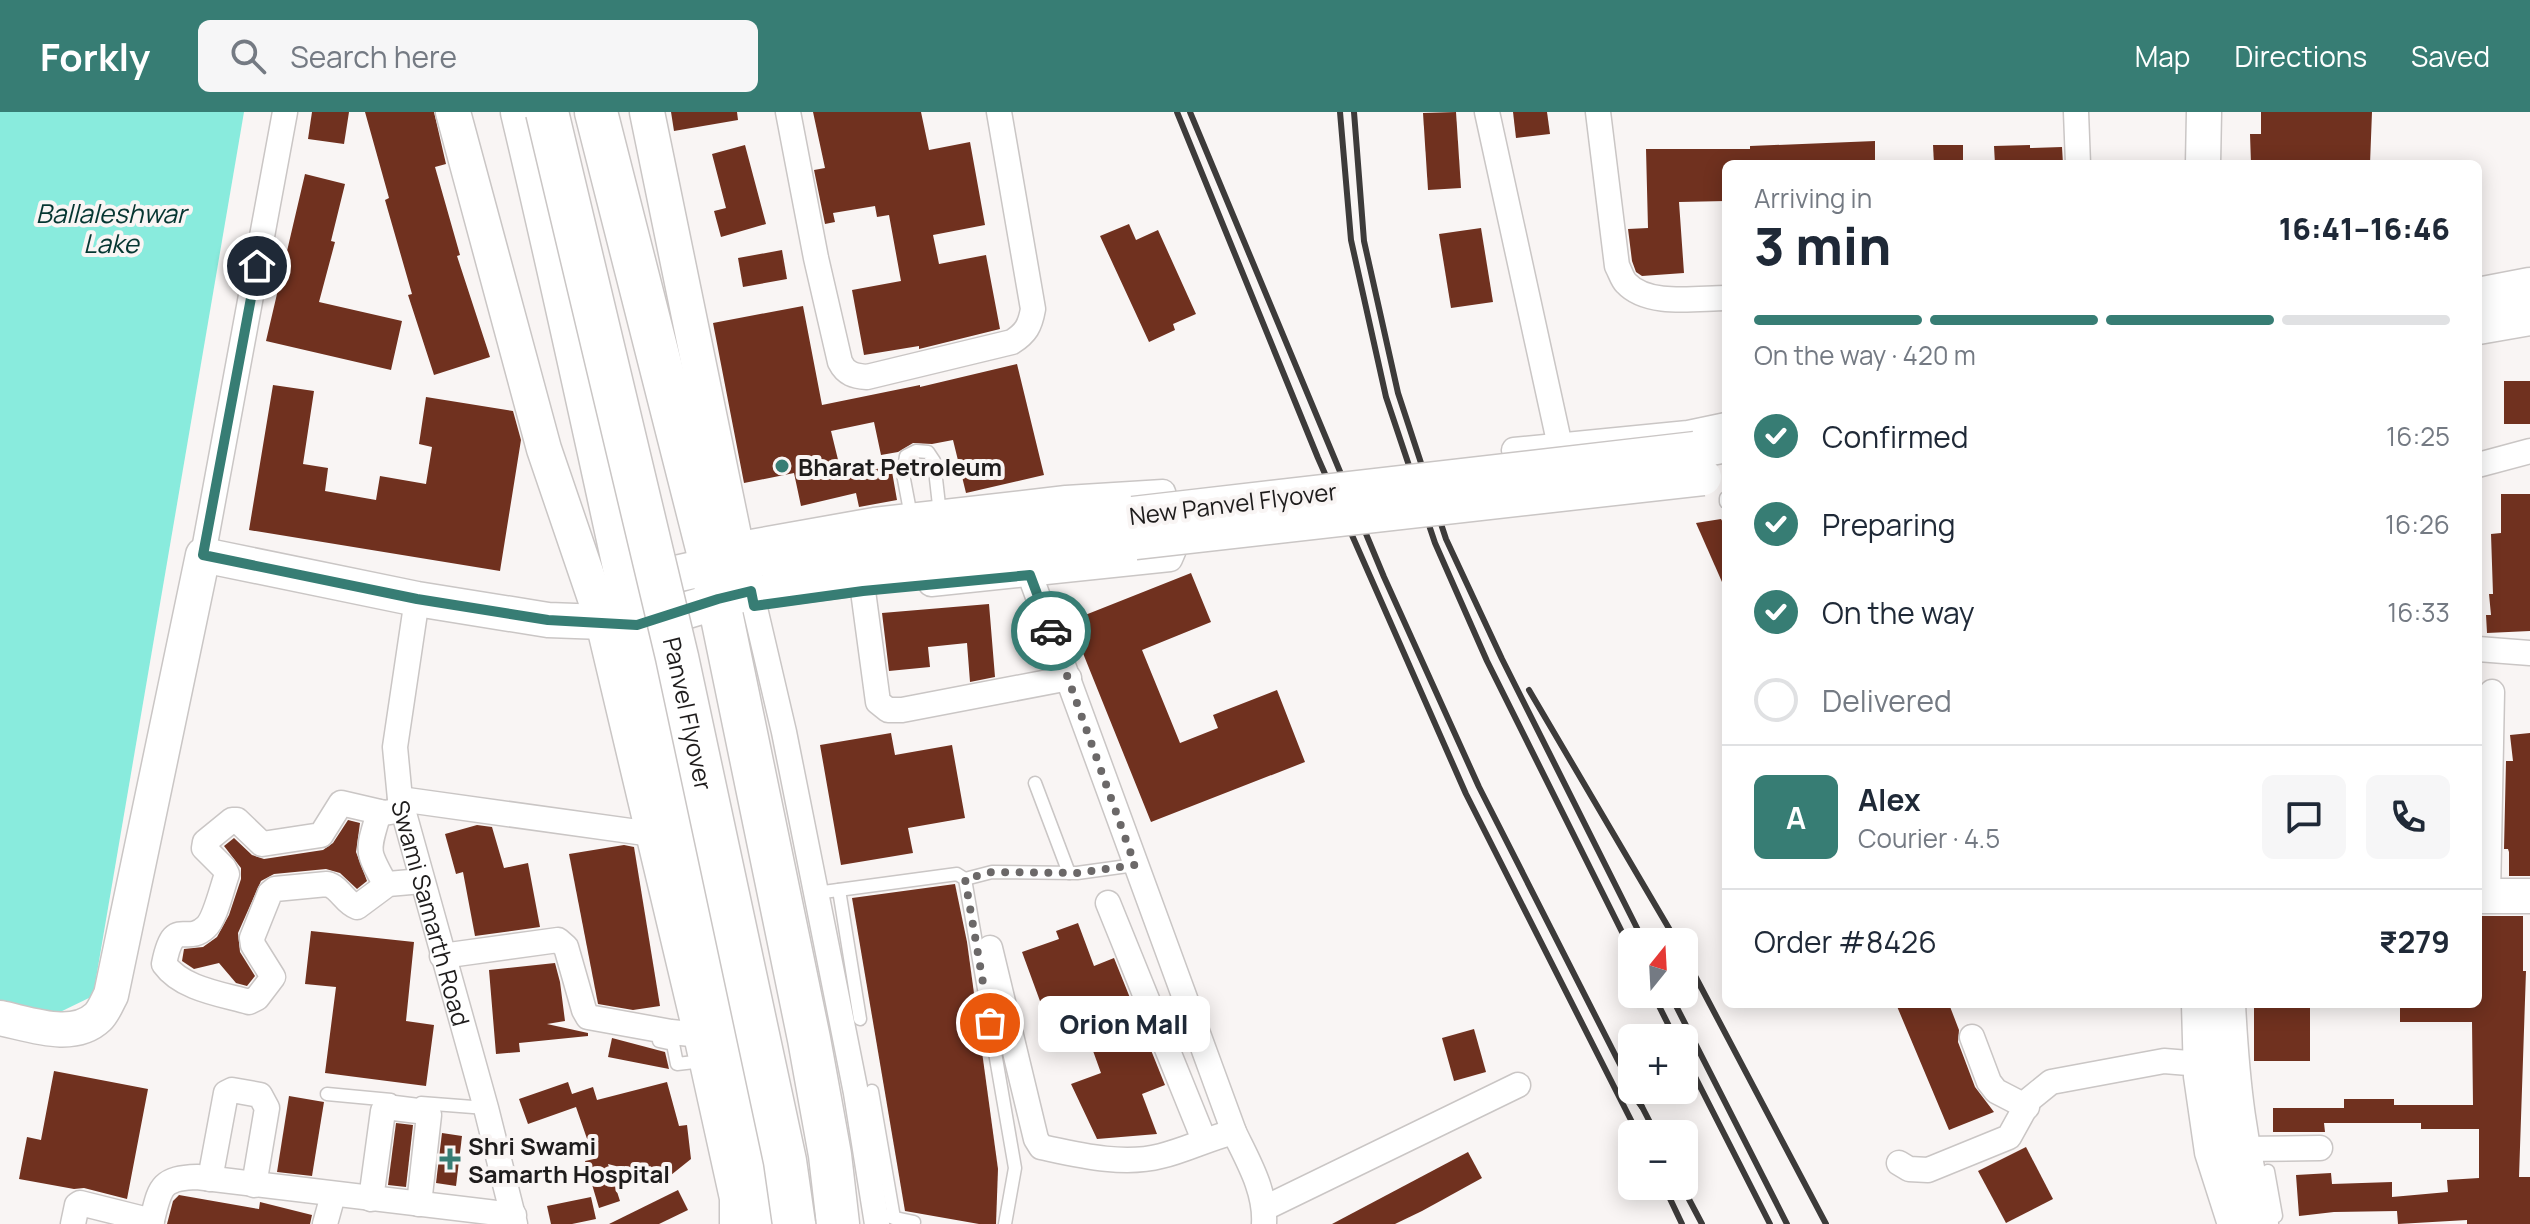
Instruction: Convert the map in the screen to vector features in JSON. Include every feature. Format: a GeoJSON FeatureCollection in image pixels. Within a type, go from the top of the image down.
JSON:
{"type":"FeatureCollection","features":[{"type":"Feature","properties":{"kind":"highway"},"geometry":{"type":"LineString","coordinates":[[522,112],[630,584],[620,624],[714,1049],[766,1204],[768,1224]]}},
{"type":"Feature","properties":{"kind":"highway","name":"Panvel Flyover"},"geometry":{"type":"LineString","coordinates":[[547,112],[677,657],[785,1161],[794,1224]]}},
{"type":"Feature","properties":{"kind":"highway","name":"Panvel Flyover"},"geometry":{"type":"LineString","coordinates":[[571,112],[699,654],[808,1157],[818,1224]]}},
{"type":"Feature","properties":{"kind":"highway"},"geometry":{"type":"LineString","coordinates":[[596,112],[730,579],[731,669],[809,1039],[830,1155],[867,1221]]}},
{"type":"Feature","properties":{"kind":"main road"},"geometry":{"type":"LineString","coordinates":[[2482,295],[2530,286]]}},
{"type":"Feature","properties":{"kind":"main road"},"geometry":{"type":"LineString","coordinates":[[2482,325],[2530,317]]}},
{"type":"Feature","properties":{"kind":"main road","name":"New Panvel Flyover"},"geometry":{"type":"LineString","coordinates":[[730,579],[1134,528],[1717,474]]}},
{"type":"Feature","properties":{"kind":"main road"},"geometry":{"type":"LineString","coordinates":[[620,624],[730,579]]}},
{"type":"Feature","properties":{"kind":"main road"},"geometry":{"type":"LineString","coordinates":[[630,584],[730,579]]}},
{"type":"Feature","properties":{"kind":"street"},"geometry":{"type":"LineString","coordinates":[[0,1018],[61,1030],[83,1027],[99,1016],[111,995],[203,555],[285,112]]}},
{"type":"Feature","properties":{"kind":"street"},"geometry":{"type":"LineString","coordinates":[[203,555],[417,599],[548,620],[620,624],[544,449],[453,112]]}},
{"type":"Feature","properties":{"kind":"street"},"geometry":{"type":"LineString","coordinates":[[647,112],[730,579],[784,732],[828,892],[856,1093],[867,1221]]}},
{"type":"Feature","properties":{"kind":"street"},"geometry":{"type":"LineString","coordinates":[[788,112],[840,362],[844,371],[853,376],[867,377],[1012,342],[1025,333],[1031,322],[1033,309],[999,112]]}},
{"type":"Feature","properties":{"kind":"street"},"geometry":{"type":"LineString","coordinates":[[1487,112],[1560,446]]}},
{"type":"Feature","properties":{"kind":"street"},"geometry":{"type":"LineString","coordinates":[[1598,112],[1617,266],[1624,282],[1638,292],[1659,298],[1722,298]]}},
{"type":"Feature","properties":{"kind":"street"},"geometry":{"type":"LineString","coordinates":[[2076,112],[2078,160]]}},
{"type":"Feature","properties":{"kind":"street"},"geometry":{"type":"LineString","coordinates":[[2203,160],[2204,112]]}},
{"type":"Feature","properties":{"kind":"street"},"geometry":{"type":"LineString","coordinates":[[2223,112],[2223,160]]}},
{"type":"Feature","properties":{"kind":"street"},"geometry":{"type":"LineString","coordinates":[[1514,450],[1688,433],[1722,426]]}},
{"type":"Feature","properties":{"kind":"street"},"geometry":{"type":"LineString","coordinates":[[2482,464],[2530,451]]}},
{"type":"Feature","properties":{"kind":"street"},"geometry":{"type":"LineString","coordinates":[[1163,492],[1176,545],[1170,559],[863,591],[730,579],[874,520],[1066,498],[1163,492]]}},
{"type":"Feature","properties":{"kind":"street"},"geometry":{"type":"LineString","coordinates":[[1030,575],[1234,1132],[1260,1190],[1265,1216],[1518,1085]]}},
{"type":"Feature","properties":{"kind":"street"},"geometry":{"type":"LineString","coordinates":[[863,591],[878,702],[888,710],[902,710],[1069,678]]}},
{"type":"Feature","properties":{"kind":"street","name":"Swami Samarth Road"},"geometry":{"type":"LineString","coordinates":[[417,599],[395,747],[394,807],[422,881],[514,1220]]}},
{"type":"Feature","properties":{"kind":"street"},"geometry":{"type":"LineString","coordinates":[[2482,649],[2530,653]]}},
{"type":"Feature","properties":{"kind":"street"},"geometry":{"type":"LineString","coordinates":[[731,669],[755,702],[849,1189],[867,1221]]}},
{"type":"Feature","properties":{"kind":"street"},"geometry":{"type":"LineString","coordinates":[[636,689],[652,834],[714,1049],[737,1198],[737,1224]]}},
{"type":"Feature","properties":{"kind":"street"},"geometry":{"type":"LineString","coordinates":[[2492,692],[2484,754],[2483,896],[2530,896]]}},
{"type":"Feature","properties":{"kind":"street"},"geometry":{"type":"LineString","coordinates":[[422,881],[386,885],[357,907],[351,905],[334,885],[275,889],[270,893],[252,938],[253,945],[273,977],[257,998],[249,1002],[204,990],[171,974],[164,964],[168,942],[174,936],[203,931],[209,924],[227,874],[204,848],[205,842],[232,820],[237,820],[262,844],[321,835],[341,803],[652,834]]}},
{"type":"Feature","properties":{"kind":"street"},"geometry":{"type":"LineString","coordinates":[[386,885],[370,856],[369,848],[394,807]]}},
{"type":"Feature","properties":{"kind":"street"},"geometry":{"type":"LineString","coordinates":[[1139,876],[1103,905],[1204,1140]]}},
{"type":"Feature","properties":{"kind":"street"},"geometry":{"type":"LineString","coordinates":[[442,956],[558,940],[566,947],[588,1017],[671,1032],[714,1049]]}},
{"type":"Feature","properties":{"kind":"street"},"geometry":{"type":"LineString","coordinates":[[990,948],[1036,1139],[1041,1147],[1103,1160],[1160,1157],[1234,1132]]}},
{"type":"Feature","properties":{"kind":"street"},"geometry":{"type":"LineString","coordinates":[[2199,1008],[2201,1064],[2212,1152],[2264,1219]]}},
{"type":"Feature","properties":{"kind":"street"},"geometry":{"type":"LineString","coordinates":[[2228,1008],[2234,1101],[2255,1160],[2264,1219]]}},
{"type":"Feature","properties":{"kind":"street"},"geometry":{"type":"LineString","coordinates":[[1972,1037],[1989,1082],[1996,1091],[2027,1107]]}},
{"type":"Feature","properties":{"kind":"street"},"geometry":{"type":"LineString","coordinates":[[1899,1163],[1909,1169],[1928,1170],[2009,1137],[2030,1099],[2051,1082],[2164,1061],[2201,1064]]}},
{"type":"Feature","properties":{"kind":"street"},"geometry":{"type":"LineString","coordinates":[[212,1168],[226,1093],[232,1090],[260,1095],[267,1108],[255,1174]]}},
{"type":"Feature","properties":{"kind":"street"},"geometry":{"type":"LineString","coordinates":[[372,1192],[383,1111],[386,1107],[426,1112],[429,1115],[419,1198]]}},
{"type":"Feature","properties":{"kind":"street"},"geometry":{"type":"LineString","coordinates":[[2255,1160],[2320,1148]]}},
{"type":"Feature","properties":{"kind":"street"},"geometry":{"type":"LineString","coordinates":[[73,1224],[80,1203],[142,1221],[165,1184],[212,1168],[255,1174],[333,1195],[372,1192],[419,1198],[514,1220]]}},
{"type":"Feature","properties":{"kind":"street"},"geometry":{"type":"LineString","coordinates":[[325,1224],[333,1195]]}},
{"type":"Feature","properties":{"kind":"lane"},"geometry":{"type":"LineString","coordinates":[[911,516],[903,474],[906,456],[916,451],[928,452],[934,461],[940,514]]}},
{"type":"Feature","properties":{"kind":"lane"},"geometry":{"type":"LineString","coordinates":[[1035,783],[1069,873]]}},
{"type":"Feature","properties":{"kind":"lane"},"geometry":{"type":"LineString","coordinates":[[860,1019],[828,892],[957,874],[965,879],[992,872],[1139,876]]}},
{"type":"Feature","properties":{"kind":"lane"},"geometry":{"type":"LineString","coordinates":[[965,879],[1015,1168],[1005,1224]]}},
{"type":"Feature","properties":{"kind":"lane"},"geometry":{"type":"LineString","coordinates":[[616,1031],[673,1044],[677,1064],[714,1049]]}},
{"type":"Feature","properties":{"kind":"lane"},"geometry":{"type":"LineString","coordinates":[[872,1091],[867,1221],[914,1222]]}},
{"type":"Feature","properties":{"kind":"lane"},"geometry":{"type":"LineString","coordinates":[[327,1094],[486,1108]]}},
{"type":"Feature","properties":{"kind":"water","name":"Ballaleshwar Lake"},"geometry":{"type":"Polygon","coordinates":[[[0,112],[244,112],[93,996],[56,1014],[0,1004],[0,112]]]}},
{"type":"Feature","properties":{"kind":"building"},"geometry":{"type":"Polygon","coordinates":[[[312,112],[349,112],[344,144],[308,139],[312,112]]]}},
{"type":"Feature","properties":{"kind":"building"},"geometry":{"type":"Polygon","coordinates":[[[365,112],[434,112],[446,164],[435,167],[460,255],[457,256],[490,357],[434,375],[408,295],[412,294],[385,200],[389,198],[365,112]]]}},
{"type":"Feature","properties":{"kind":"building"},"geometry":{"type":"Polygon","coordinates":[[[671,112],[737,112],[738,120],[674,131],[671,112]]]}},
{"type":"Feature","properties":{"kind":"building"},"geometry":{"type":"Polygon","coordinates":[[[813,112],[921,112],[929,150],[970,142],[985,225],[933,235],[939,264],[986,255],[1000,329],[919,349],[919,346],[864,355],[852,290],[901,281],[889,215],[877,217],[875,206],[833,213],[835,222],[825,224],[814,170],[825,168],[813,112]]]}},
{"type":"Feature","properties":{"kind":"building"},"geometry":{"type":"Polygon","coordinates":[[[1456,112],[1461,188],[1428,190],[1423,113],[1456,112]]]}},
{"type":"Feature","properties":{"kind":"building"},"geometry":{"type":"Polygon","coordinates":[[[1513,112],[1547,112],[1550,134],[1516,138],[1513,112]]]}},
{"type":"Feature","properties":{"kind":"building"},"geometry":{"type":"Polygon","coordinates":[[[2261,112],[2372,112],[2370,160],[2251,160],[2250,134],[2261,134],[2261,112]]]}},
{"type":"Feature","properties":{"kind":"building"},"geometry":{"type":"Polygon","coordinates":[[[1875,141],[1875,160],[1722,160],[1722,201],[1679,202],[1684,273],[1642,276],[1636,272],[1628,229],[1648,228],[1646,149],[1750,149],[1750,146],[1875,141]]]}},
{"type":"Feature","properties":{"kind":"building"},"geometry":{"type":"Polygon","coordinates":[[[745,145],[766,224],[721,237],[714,211],[726,208],[712,154],[745,145]]]}},
{"type":"Feature","properties":{"kind":"building"},"geometry":{"type":"Polygon","coordinates":[[[1933,145],[1963,145],[1963,160],[1934,160],[1933,145]]]}},
{"type":"Feature","properties":{"kind":"building"},"geometry":{"type":"Polygon","coordinates":[[[1994,146],[2062,147],[2063,160],[1995,160],[1994,146]]]}},
{"type":"Feature","properties":{"kind":"building"},"geometry":{"type":"Polygon","coordinates":[[[305,174],[345,184],[331,241],[335,242],[319,302],[402,321],[391,370],[266,341],[305,174]]]}},
{"type":"Feature","properties":{"kind":"building"},"geometry":{"type":"Polygon","coordinates":[[[1129,224],[1136,240],[1158,230],[1196,314],[1173,324],[1175,330],[1149,342],[1100,236],[1129,224]]]}},
{"type":"Feature","properties":{"kind":"building"},"geometry":{"type":"Polygon","coordinates":[[[1481,228],[1493,302],[1451,308],[1439,234],[1481,228]]]}},
{"type":"Feature","properties":{"kind":"building"},"geometry":{"type":"Polygon","coordinates":[[[782,250],[787,279],[743,287],[738,258],[782,250]]]}},
{"type":"Feature","properties":{"kind":"building"},"geometry":{"type":"Polygon","coordinates":[[[803,306],[822,405],[920,387],[1017,364],[1044,475],[966,493],[953,440],[932,444],[913,443],[898,452],[881,455],[874,422],[831,431],[842,476],[891,466],[897,500],[859,507],[856,493],[801,506],[794,473],[744,483],[713,323],[803,306]]]}},
{"type":"Feature","properties":{"kind":"building"},"geometry":{"type":"Polygon","coordinates":[[[2504,381],[2530,381],[2530,424],[2504,424],[2504,381]]]}},
{"type":"Feature","properties":{"kind":"building"},"geometry":{"type":"Polygon","coordinates":[[[273,385],[314,391],[303,464],[328,468],[325,491],[376,500],[380,476],[426,484],[432,447],[419,444],[426,397],[513,411],[521,440],[500,571],[249,530],[273,385]]]}},
{"type":"Feature","properties":{"kind":"building"},"geometry":{"type":"Polygon","coordinates":[[[2501,494],[2530,494],[2530,631],[2487,633],[2486,615],[2491,615],[2489,594],[2493,594],[2491,534],[2501,533],[2501,494]]]}},
{"type":"Feature","properties":{"kind":"building"},"geometry":{"type":"Polygon","coordinates":[[[1722,521],[1722,582],[1696,523],[1722,521]]]}},
{"type":"Feature","properties":{"kind":"building"},"geometry":{"type":"Polygon","coordinates":[[[1191,573],[1211,622],[1142,650],[1180,743],[1218,728],[1213,715],[1277,690],[1305,762],[1151,822],[1070,621],[1191,573]]]}},
{"type":"Feature","properties":{"kind":"building"},"geometry":{"type":"Polygon","coordinates":[[[989,604],[995,677],[970,682],[967,643],[928,647],[930,667],[889,671],[882,613],[989,604]]]}},
{"type":"Feature","properties":{"kind":"building"},"geometry":{"type":"Polygon","coordinates":[[[891,733],[895,755],[952,745],[965,818],[908,828],[913,853],[841,865],[820,745],[891,733]]]}},
{"type":"Feature","properties":{"kind":"building"},"geometry":{"type":"Polygon","coordinates":[[[2530,733],[2530,876],[2509,876],[2509,852],[2504,849],[2506,761],[2513,761],[2510,735],[2530,733]]]}},
{"type":"Feature","properties":{"kind":"building"},"geometry":{"type":"Polygon","coordinates":[[[348,820],[360,823],[356,852],[367,881],[357,889],[340,873],[326,869],[274,874],[261,881],[238,933],[240,952],[255,976],[247,986],[236,983],[219,963],[194,969],[182,961],[184,949],[203,947],[217,937],[229,915],[241,879],[241,868],[224,846],[234,838],[252,855],[264,859],[323,850],[333,843],[348,820]]]}},
{"type":"Feature","properties":{"kind":"building"},"geometry":{"type":"Polygon","coordinates":[[[477,825],[492,827],[504,868],[528,863],[540,927],[475,936],[463,872],[456,874],[445,834],[477,825]]]}},
{"type":"Feature","properties":{"kind":"building"},"geometry":{"type":"Polygon","coordinates":[[[624,845],[634,847],[660,1006],[633,1010],[598,1004],[569,854],[624,845]]]}},
{"type":"Feature","properties":{"kind":"building"},"geometry":{"type":"Polygon","coordinates":[[[955,884],[967,942],[998,1169],[996,1224],[979,1224],[905,1211],[852,898],[955,884]]]}},
{"type":"Feature","properties":{"kind":"building"},"geometry":{"type":"Polygon","coordinates":[[[2482,916],[2523,916],[2523,971],[2526,971],[2519,1177],[2530,1177],[2530,1224],[2467,1224],[2467,1220],[2398,1224],[2397,1211],[2299,1216],[2296,1175],[2331,1173],[2332,1184],[2392,1182],[2392,1197],[2448,1192],[2447,1180],[2479,1178],[2479,1129],[2421,1129],[2421,1123],[2324,1123],[2325,1132],[2273,1132],[2273,1108],[2344,1108],[2344,1099],[2394,1099],[2394,1105],[2473,1105],[2472,1022],[2400,1022],[2400,1008],[2482,1008],[2482,916]]]}},
{"type":"Feature","properties":{"kind":"building"},"geometry":{"type":"Polygon","coordinates":[[[1078,923],[1094,966],[1114,958],[1165,1085],[1142,1094],[1157,1134],[1097,1139],[1071,1084],[1101,1073],[1075,1001],[1044,1012],[1022,952],[1059,939],[1056,931],[1078,923]]]}},
{"type":"Feature","properties":{"kind":"building"},"geometry":{"type":"Polygon","coordinates":[[[311,931],[414,942],[406,1021],[434,1025],[426,1086],[325,1073],[336,987],[305,984],[311,931]]]}},
{"type":"Feature","properties":{"kind":"building"},"geometry":{"type":"Polygon","coordinates":[[[555,963],[565,1021],[547,1024],[588,1033],[588,1036],[519,1043],[520,1052],[496,1054],[489,970],[555,963]]]}},
{"type":"Feature","properties":{"kind":"building"},"geometry":{"type":"Polygon","coordinates":[[[1898,1008],[1951,1008],[1959,1030],[1958,1042],[1975,1087],[1994,1112],[1949,1130],[1898,1008]]]}},
{"type":"Feature","properties":{"kind":"building"},"geometry":{"type":"Polygon","coordinates":[[[2254,1008],[2310,1008],[2310,1061],[2254,1061],[2254,1008]]]}},
{"type":"Feature","properties":{"kind":"building"},"geometry":{"type":"Polygon","coordinates":[[[1474,1029],[1486,1072],[1454,1081],[1442,1038],[1474,1029]]]}},
{"type":"Feature","properties":{"kind":"building"},"geometry":{"type":"Polygon","coordinates":[[[612,1038],[665,1052],[669,1069],[608,1057],[612,1038]]]}},
{"type":"Feature","properties":{"kind":"building"},"geometry":{"type":"Polygon","coordinates":[[[54,1071],[148,1089],[127,1199],[84,1188],[19,1179],[27,1137],[41,1140],[54,1071]]]}},
{"type":"Feature","properties":{"kind":"building"},"geometry":{"type":"Polygon","coordinates":[[[568,1082],[572,1094],[593,1087],[597,1100],[667,1082],[679,1126],[687,1125],[691,1159],[666,1179],[608,1164],[620,1201],[599,1208],[585,1161],[594,1159],[576,1107],[528,1124],[519,1099],[568,1082]]]}},
{"type":"Feature","properties":{"kind":"building"},"geometry":{"type":"Polygon","coordinates":[[[289,1096],[324,1102],[312,1176],[277,1172],[289,1096]]]}},
{"type":"Feature","properties":{"kind":"building"},"geometry":{"type":"Polygon","coordinates":[[[396,1123],[413,1125],[406,1187],[388,1185],[396,1123]]]}},
{"type":"Feature","properties":{"kind":"building"},"geometry":{"type":"Polygon","coordinates":[[[442,1133],[462,1136],[456,1186],[436,1183],[442,1133]]]}},
{"type":"Feature","properties":{"kind":"building"},"geometry":{"type":"Polygon","coordinates":[[[2026,1147],[2053,1199],[2006,1223],[1978,1171],[2026,1147]]]}},
{"type":"Feature","properties":{"kind":"building"},"geometry":{"type":"Polygon","coordinates":[[[1468,1152],[1482,1178],[1422,1211],[1395,1224],[1332,1224],[1468,1152]]]}},
{"type":"Feature","properties":{"kind":"building"},"geometry":{"type":"Polygon","coordinates":[[[678,1190],[688,1210],[659,1224],[609,1224],[678,1190]]]}},
{"type":"Feature","properties":{"kind":"building"},"geometry":{"type":"Polygon","coordinates":[[[179,1195],[259,1209],[260,1202],[312,1215],[310,1224],[167,1224],[173,1201],[179,1195]]]}},
{"type":"Feature","properties":{"kind":"building"},"geometry":{"type":"Polygon","coordinates":[[[591,1197],[596,1219],[551,1224],[547,1206],[591,1197]]]}},
{"type":"Feature","properties":{"kind":"railway"},"geometry":{"type":"LineString","coordinates":[[1177,112],[1318,458],[1466,794],[1631,1120]]}},
{"type":"Feature","properties":{"kind":"railway"},"geometry":{"type":"LineString","coordinates":[[1190,112],[1384,577],[1479,787],[1618,1060]]}},
{"type":"Feature","properties":{"kind":"railway"},"geometry":{"type":"LineString","coordinates":[[1340,112],[1351,240],[1386,397],[1435,543],[1487,661],[1620,928]]}},
{"type":"Feature","properties":{"kind":"railway"},"geometry":{"type":"LineString","coordinates":[[1354,112],[1364,241],[1398,393],[1446,539],[1502,659],[1637,928]]}},
{"type":"Feature","properties":{"kind":"railway"},"geometry":{"type":"LineString","coordinates":[[1529,690],[1669,928]]}},
{"type":"Feature","properties":{"kind":"railway"},"geometry":{"type":"LineString","coordinates":[[1698,982],[1826,1224]]}},
{"type":"Feature","properties":{"kind":"railway"},"geometry":{"type":"LineString","coordinates":[[1660,1008],[1668,1024]]}},
{"type":"Feature","properties":{"kind":"railway"},"geometry":{"type":"LineString","coordinates":[[1677,1008],[1787,1224]]}},
{"type":"Feature","properties":{"kind":"railway"},"geometry":{"type":"LineString","coordinates":[[1698,1083],[1770,1224]]}},
{"type":"Feature","properties":{"kind":"railway"},"geometry":{"type":"LineString","coordinates":[[1641,1104],[1649,1120]]}},
{"type":"Feature","properties":{"kind":"railway"},"geometry":{"type":"LineString","coordinates":[[1671,1200],[1682,1224]]}},
{"type":"Feature","properties":{"kind":"railway"},"geometry":{"type":"LineString","coordinates":[[1689,1200],[1702,1224]]}},
{"type":"Feature","properties":{"kind":"way so far"},"geometry":{"type":"LineString","coordinates":[[990,1023],[965,879],[992,872],[1077,873],[1135,865],[1051,631]]}},
{"type":"Feature","properties":{"kind":"place","name":"Bharat Petroleum"},"geometry":{"type":"Point","coordinates":[782,466]}},
{"type":"Feature","properties":{"kind":"place","name":"Orion Mall"},"geometry":{"type":"Point","coordinates":[990,1023]}},
{"type":"Feature","properties":{"kind":"place","name":"Shri Swami Samarth Hospital"},"geometry":{"type":"Point","coordinates":[450,1159]}},
{"type":"Feature","properties":{"kind":"route"},"geometry":{"type":"LineString","coordinates":[[257,266],[203,555],[417,599],[548,620],[637,625],[751,591],[754,606],[863,591],[1030,575],[1051,631]]}}]}
